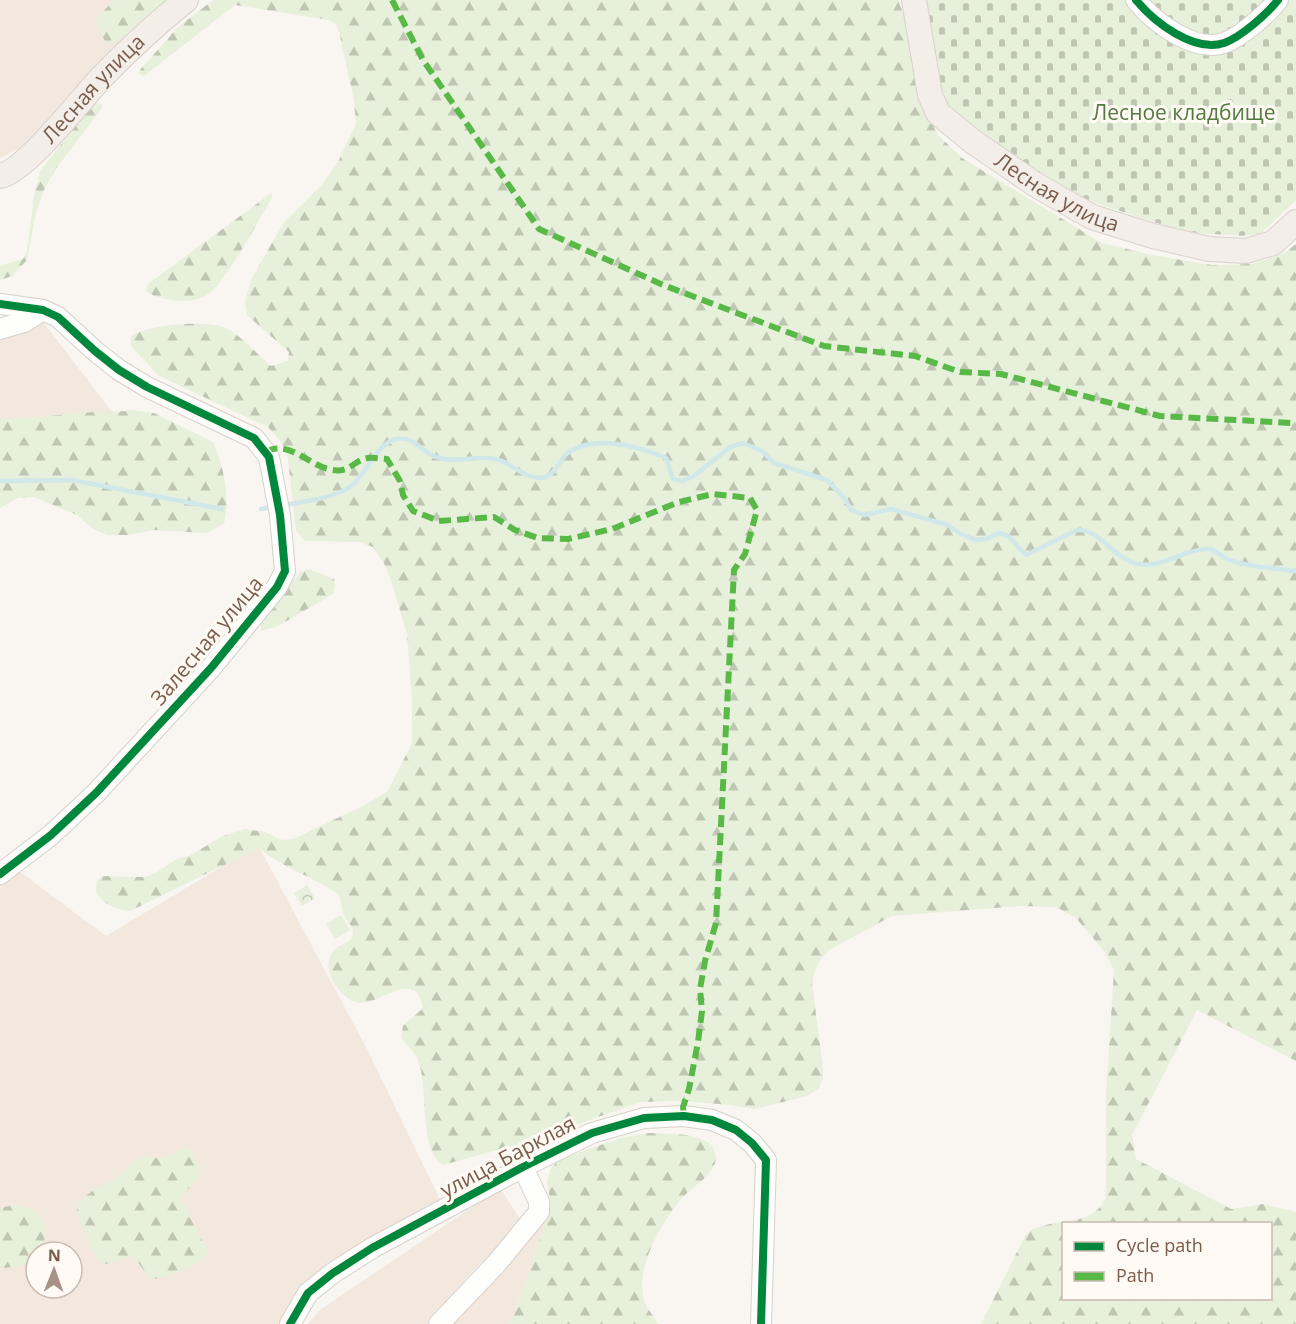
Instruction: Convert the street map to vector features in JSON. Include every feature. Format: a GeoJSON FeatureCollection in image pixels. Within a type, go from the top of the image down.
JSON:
{"type":"FeatureCollection","features":[{"type":"Feature","properties":{"kind":"main road","name":"Лесная улица"},"geometry":{"type":"LineString","coordinates":[[0,176],[24,162],[101,77],[186,0]]}},
{"type":"Feature","properties":{"kind":"main road","name":"Лесная улица"},"geometry":{"type":"LineString","coordinates":[[914,0],[930,95],[938,113],[972,141],[1036,185],[1092,217],[1153,236],[1209,249],[1246,251],[1273,243],[1296,222]]}},
{"type":"Feature","properties":{"kind":"street"},"geometry":{"type":"LineString","coordinates":[[1136,0],[1165,28],[1203,45],[1222,44],[1238,36],[1272,8],[1278,0]]}},
{"type":"Feature","properties":{"kind":"street"},"geometry":{"type":"LineString","coordinates":[[0,304],[43,310]]}},
{"type":"Feature","properties":{"kind":"street"},"geometry":{"type":"LineString","coordinates":[[0,329],[24,322],[43,310]]}},
{"type":"Feature","properties":{"kind":"street","name":"Залесная улица"},"geometry":{"type":"LineString","coordinates":[[0,874],[58,830],[96,793],[211,668],[277,587],[285,571],[280,515],[270,457],[254,438],[147,387],[119,370],[95,351],[58,316],[43,310]]}},
{"type":"Feature","properties":{"kind":"street","name":"улица Барклая"},"geometry":{"type":"LineString","coordinates":[[290,1324],[308,1293],[333,1273],[372,1248],[523,1167],[592,1133],[644,1118],[684,1116],[712,1120],[736,1130],[752,1143],[766,1160],[761,1324]]}},
{"type":"Feature","properties":{"kind":"street","name":"улица Барклая"},"geometry":{"type":"LineString","coordinates":[[439,1324],[508,1250],[539,1212],[539,1203],[523,1167]]}},
{"type":"Feature","properties":{"kind":"shaded area"},"geometry":{"type":"Polygon","coordinates":[[[0,0],[150,0],[159,8],[18,149],[0,158],[0,0]]]}},
{"type":"Feature","properties":{"kind":"shaded area"},"geometry":{"type":"Polygon","coordinates":[[[43,322],[113,413],[0,419],[0,330],[43,322]]]}},
{"type":"Feature","properties":{"kind":"shaded area"},"geometry":{"type":"Polygon","coordinates":[[[258,845],[367,1049],[441,1202],[301,1292],[278,1324],[0,1324],[0,884],[19,871],[106,936],[258,845]]]}},
{"type":"Feature","properties":{"kind":"shaded area"},"geometry":{"type":"Polygon","coordinates":[[[500,1188],[522,1222],[471,1273],[427,1324],[308,1324],[320,1310],[500,1188]]]}},
{"type":"Feature","properties":{"kind":"shaded area"},"geometry":{"type":"Polygon","coordinates":[[[551,1206],[509,1324],[452,1324],[551,1206]]]}},
{"type":"Feature","properties":{"kind":"green space"},"geometry":{"type":"Polygon","coordinates":[[[115,0],[169,0],[133,33],[106,43],[95,21],[115,0]]]}},
{"type":"Feature","properties":{"kind":"green space"},"geometry":{"type":"Polygon","coordinates":[[[213,0],[898,0],[913,40],[924,104],[937,134],[962,158],[1102,243],[1152,255],[1212,265],[1253,264],[1284,253],[1296,244],[1296,1061],[1197,1010],[1132,1135],[1136,1159],[1231,1209],[1263,1204],[1296,1212],[1296,1324],[981,1324],[1026,1234],[1043,1226],[1062,1222],[1062,1300],[1272,1300],[1272,1222],[1063,1222],[1090,1215],[1106,1198],[1106,1097],[1114,970],[1104,951],[1076,918],[1056,907],[1020,906],[892,916],[829,950],[819,962],[812,984],[823,1078],[819,1088],[807,1096],[755,1109],[683,1101],[641,1102],[529,1141],[443,1165],[435,1157],[430,1146],[418,1060],[401,1038],[403,1026],[422,1009],[419,996],[408,989],[357,1003],[347,998],[337,988],[331,977],[329,960],[334,950],[348,941],[353,933],[344,915],[339,897],[333,890],[278,862],[259,848],[130,911],[116,908],[102,900],[96,889],[102,876],[145,877],[177,859],[189,856],[223,836],[245,829],[265,832],[281,840],[293,839],[365,805],[388,791],[412,743],[412,698],[407,634],[392,583],[384,563],[373,547],[359,542],[305,541],[296,531],[288,459],[282,443],[268,427],[159,376],[131,346],[131,336],[151,328],[179,324],[208,324],[233,332],[271,366],[288,361],[289,352],[247,315],[245,301],[252,278],[284,222],[321,186],[338,162],[356,124],[354,100],[336,24],[329,20],[235,5],[144,76],[139,74],[177,28],[213,0]]]}},
{"type":"Feature","properties":{"kind":"green space","name":"Лесное кладбище"},"geometry":{"type":"Polygon","coordinates":[[[925,0],[1296,0],[1296,200],[1260,234],[1240,236],[1185,232],[1092,202],[1027,167],[981,135],[946,106],[939,94],[925,0]]]}},
{"type":"Feature","properties":{"kind":"green space"},"geometry":{"type":"Polygon","coordinates":[[[93,104],[102,104],[102,108],[55,170],[44,190],[36,212],[27,260],[12,276],[0,280],[0,266],[23,259],[27,251],[40,171],[93,104]]]}},
{"type":"Feature","properties":{"kind":"green space"},"geometry":{"type":"Polygon","coordinates":[[[270,194],[272,198],[241,250],[223,278],[207,295],[194,300],[175,301],[157,297],[146,290],[148,284],[270,194]]]}},
{"type":"Feature","properties":{"kind":"green space"},"geometry":{"type":"Polygon","coordinates":[[[133,410],[154,413],[213,442],[225,482],[224,524],[206,533],[154,530],[128,535],[107,535],[92,528],[77,515],[34,497],[17,498],[0,508],[0,419],[133,410]]]}},
{"type":"Feature","properties":{"kind":"green space"},"geometry":{"type":"Polygon","coordinates":[[[309,569],[334,579],[333,594],[278,626],[261,631],[261,623],[299,573],[309,569]]]}},
{"type":"Feature","properties":{"kind":"green space"},"geometry":{"type":"Polygon","coordinates":[[[307,885],[315,898],[302,906],[294,893],[307,885]]]}},
{"type":"Feature","properties":{"kind":"green space"},"geometry":{"type":"Polygon","coordinates":[[[341,915],[350,930],[335,939],[326,924],[341,915]]]}},
{"type":"Feature","properties":{"kind":"green space"},"geometry":{"type":"Polygon","coordinates":[[[649,1133],[692,1136],[711,1145],[715,1153],[713,1168],[676,1206],[660,1229],[648,1256],[642,1283],[643,1296],[658,1324],[509,1324],[551,1206],[547,1181],[551,1168],[560,1159],[621,1138],[649,1133]]]}},
{"type":"Feature","properties":{"kind":"green space"},"geometry":{"type":"Polygon","coordinates":[[[187,1148],[192,1151],[201,1170],[197,1180],[180,1197],[208,1252],[205,1257],[185,1269],[155,1279],[150,1278],[133,1256],[106,1264],[97,1259],[77,1215],[85,1196],[118,1177],[139,1158],[148,1156],[161,1158],[187,1148]]]}},
{"type":"Feature","properties":{"kind":"green space"},"geometry":{"type":"Polygon","coordinates":[[[14,1205],[32,1209],[38,1213],[45,1226],[44,1240],[24,1240],[24,1264],[20,1266],[0,1268],[0,1208],[14,1205]]]}},
{"type":"Feature","properties":{"kind":"waterway"},"geometry":{"type":"LineString","coordinates":[[284,505],[327,497],[350,487],[383,446],[396,439],[412,441],[440,458],[448,460],[495,459],[528,475],[540,478],[549,475],[565,455],[580,447],[592,444],[618,444],[666,458],[673,479],[683,481],[694,476],[730,447],[743,443],[762,451],[774,463],[827,480],[845,499],[851,510],[864,515],[891,509],[948,525],[975,540],[986,539],[999,533],[1008,536],[1026,555],[1077,530],[1092,533],[1123,558],[1141,564],[1159,563],[1209,549],[1227,559],[1244,564],[1296,570]]}},
{"type":"Feature","properties":{"kind":"waterway"},"geometry":{"type":"LineString","coordinates":[[0,481],[72,480],[222,509]]}},
{"type":"Feature","properties":{"kind":"waterway"},"geometry":{"type":"LineString","coordinates":[[261,509],[273,507]]}},
{"type":"Feature","properties":{"kind":"marked path"},"geometry":{"type":"LineString","coordinates":[[392,0],[423,60],[539,229],[663,285],[824,346],[915,356],[960,372],[1001,374],[1160,416],[1292,423]]}},
{"type":"Feature","properties":{"kind":"marked path"},"geometry":{"type":"LineString","coordinates":[[266,452],[282,448],[290,450],[320,466],[335,470],[346,469],[363,459],[387,459],[413,511],[439,521],[494,517],[515,530],[538,538],[568,539],[612,529],[679,502],[713,494],[750,498],[757,510],[745,554],[734,570],[716,923],[700,989],[702,1011],[689,1089],[683,1107],[684,1116]]}},
{"type":"Feature","properties":{"kind":"cycle path"},"geometry":{"type":"LineString","coordinates":[[1136,0],[1153,17],[1176,34],[1200,44],[1212,45],[1224,43],[1238,36],[1261,18],[1278,0]]}},
{"type":"Feature","properties":{"kind":"cycle path"},"geometry":{"type":"LineString","coordinates":[[0,304],[43,310],[58,317],[119,370],[147,387],[254,438],[269,457],[280,515],[285,571],[277,587],[211,668],[96,793],[51,835],[0,874]]}},
{"type":"Feature","properties":{"kind":"cycle path"},"geometry":{"type":"LineString","coordinates":[[290,1324],[308,1293],[333,1273],[372,1248],[523,1167],[592,1133],[644,1118],[684,1116],[712,1120],[736,1130],[752,1143],[766,1160],[761,1324]]}}]}
